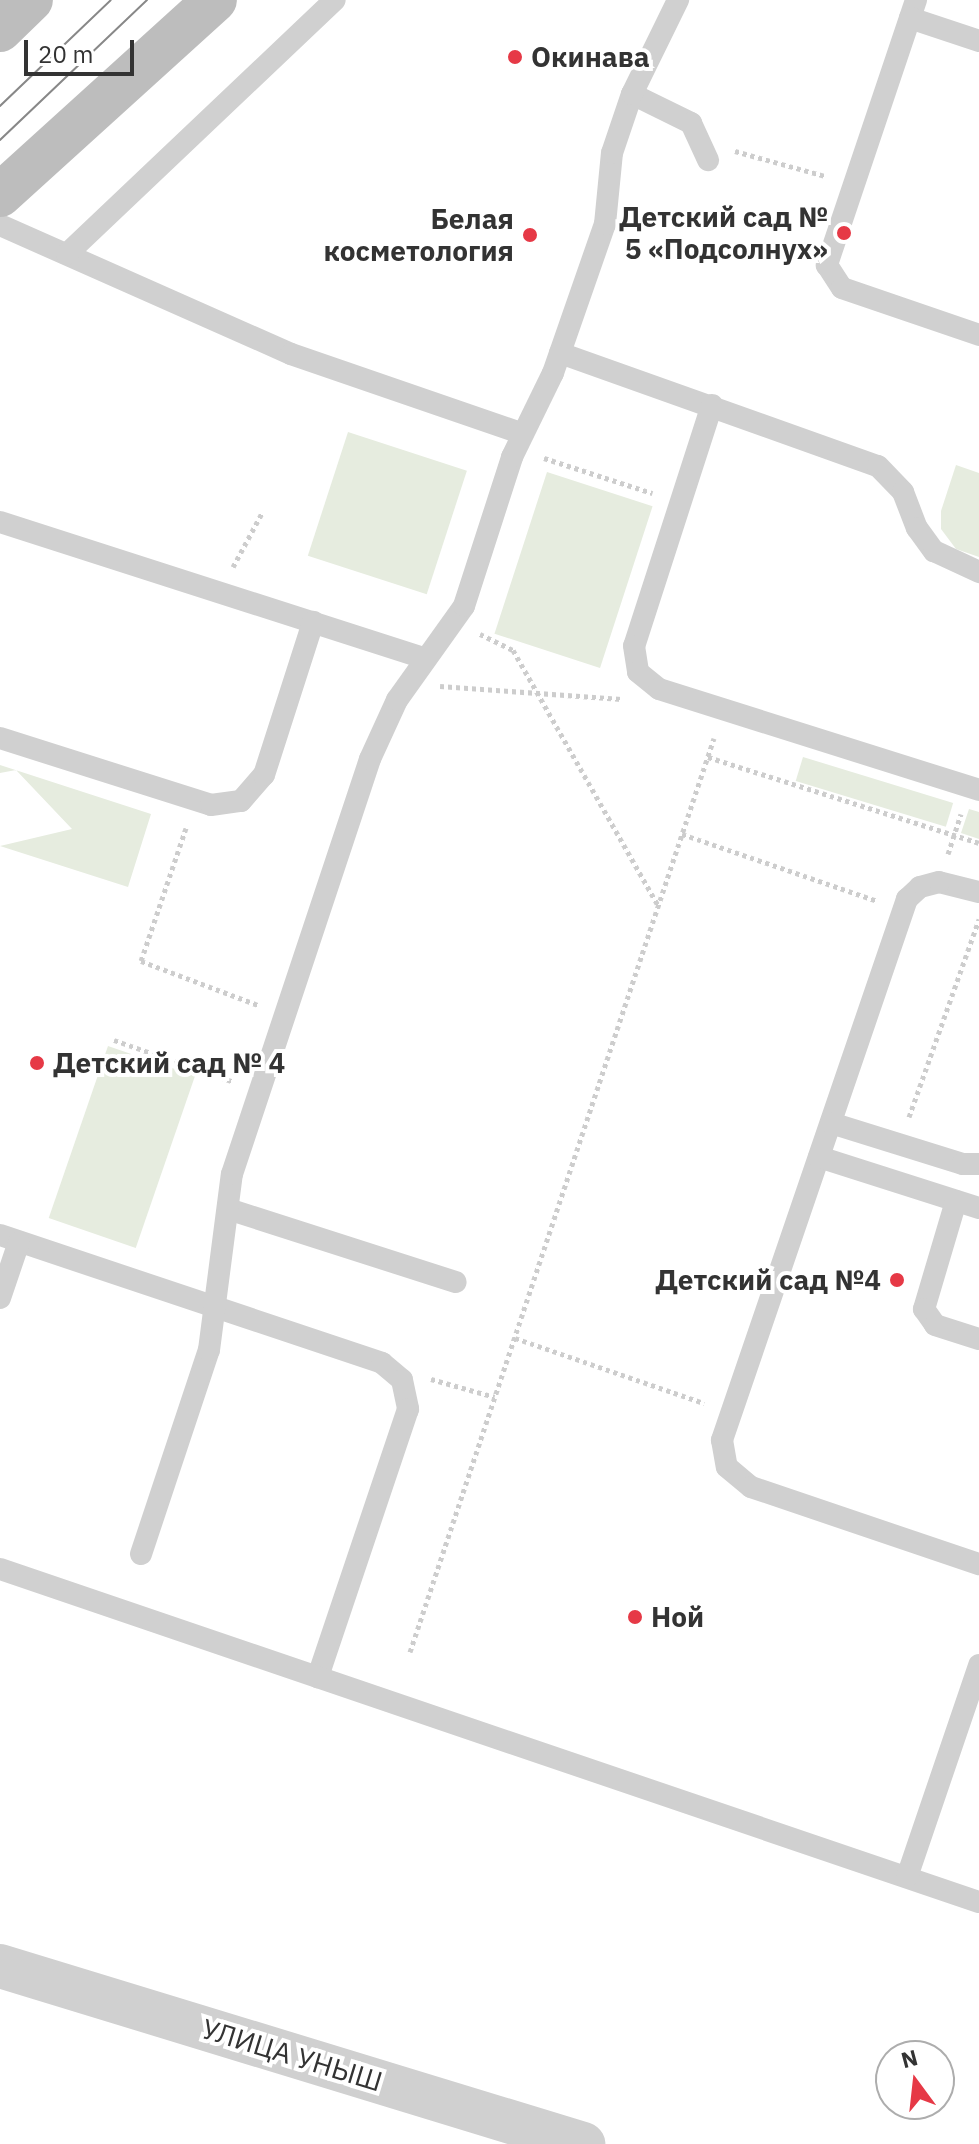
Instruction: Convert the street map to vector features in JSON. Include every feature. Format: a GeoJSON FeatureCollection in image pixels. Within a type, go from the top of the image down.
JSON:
{"type":"FeatureCollection","features":[{"type":"Feature","properties":{"kind":"main road"},"geometry":{"type":"LineString","coordinates":[[0,30],[31,0]]}},
{"type":"Feature","properties":{"kind":"main road"},"geometry":{"type":"LineString","coordinates":[[0,195],[215,0]]}},
{"type":"Feature","properties":{"kind":"street","name":"УЛИЦА УНЫШ"},"geometry":{"type":"LineString","coordinates":[[0,1966],[583,2144]]}},
{"type":"Feature","properties":{"kind":"lane"},"geometry":{"type":"LineString","coordinates":[[67,254],[335,0]]}},
{"type":"Feature","properties":{"kind":"lane"},"geometry":{"type":"LineString","coordinates":[[141,1554],[205,1362],[232,1174],[370,759],[407,684],[453,626],[520,442],[560,353],[605,224],[612,153],[632,94],[678,0]]}},
{"type":"Feature","properties":{"kind":"lane"},"geometry":{"type":"LineString","coordinates":[[979,41],[913,9],[827,259],[835,282],[979,335]]}},
{"type":"Feature","properties":{"kind":"lane"},"geometry":{"type":"LineString","coordinates":[[632,94],[691,123],[708,160]]}},
{"type":"Feature","properties":{"kind":"lane"},"geometry":{"type":"LineString","coordinates":[[0,225],[291,354],[520,442]]}},
{"type":"Feature","properties":{"kind":"lane"},"geometry":{"type":"LineString","coordinates":[[560,353],[878,466],[903,492],[917,528],[934,551],[979,572]]}},
{"type":"Feature","properties":{"kind":"lane"},"geometry":{"type":"LineString","coordinates":[[712,405],[633,660],[645,681],[659,689],[974,789]]}},
{"type":"Feature","properties":{"kind":"lane"},"geometry":{"type":"LineString","coordinates":[[0,522],[426,659]]}},
{"type":"Feature","properties":{"kind":"lane"},"geometry":{"type":"LineString","coordinates":[[0,738],[196,801],[227,806],[259,785],[313,622]]}},
{"type":"Feature","properties":{"kind":"lane"},"geometry":{"type":"LineString","coordinates":[[979,892],[939,882],[914,892],[904,910],[731,1412],[722,1454],[736,1478],[979,1564]]}},
{"type":"Feature","properties":{"kind":"lane"},"geometry":{"type":"LineString","coordinates":[[831,1123],[979,1164]]}},
{"type":"Feature","properties":{"kind":"lane"},"geometry":{"type":"LineString","coordinates":[[819,1157],[979,1208]]}},
{"type":"Feature","properties":{"kind":"lane"},"geometry":{"type":"LineString","coordinates":[[956,1201],[924,1309],[935,1325],[979,1339]]}},
{"type":"Feature","properties":{"kind":"lane"},"geometry":{"type":"LineString","coordinates":[[228,1209],[456,1282]]}},
{"type":"Feature","properties":{"kind":"lane"},"geometry":{"type":"LineString","coordinates":[[0,1298],[10,1239],[382,1363],[402,1380],[408,1409],[318,1677]]}},
{"type":"Feature","properties":{"kind":"lane"},"geometry":{"type":"LineString","coordinates":[[0,1569],[979,1902]]}},
{"type":"Feature","properties":{"kind":"lane"},"geometry":{"type":"LineString","coordinates":[[907,1877],[979,1665]]}},
{"type":"Feature","properties":{"kind":"path"},"geometry":{"type":"LineString","coordinates":[[752,156],[853,183]]}},
{"type":"Feature","properties":{"kind":"path"},"geometry":{"type":"LineString","coordinates":[[520,442],[680,502]]}},
{"type":"Feature","properties":{"kind":"path"},"geometry":{"type":"LineString","coordinates":[[219,592],[262,513]]}},
{"type":"Feature","properties":{"kind":"path"},"geometry":{"type":"LineString","coordinates":[[453,626],[509,646],[658,905]]}},
{"type":"Feature","properties":{"kind":"path"},"geometry":{"type":"LineString","coordinates":[[407,684],[631,700]]}},
{"type":"Feature","properties":{"kind":"path"},"geometry":{"type":"LineString","coordinates":[[410,1652],[723,710]]}},
{"type":"Feature","properties":{"kind":"path"},"geometry":{"type":"LineString","coordinates":[[708,757],[979,843]]}},
{"type":"Feature","properties":{"kind":"path"},"geometry":{"type":"LineString","coordinates":[[939,882],[954,835],[974,789]]}},
{"type":"Feature","properties":{"kind":"path"},"geometry":{"type":"LineString","coordinates":[[196,801],[141,961],[285,1015]]}},
{"type":"Feature","properties":{"kind":"path"},"geometry":{"type":"LineString","coordinates":[[682,834],[904,910]]}},
{"type":"Feature","properties":{"kind":"path"},"geometry":{"type":"LineString","coordinates":[[900,1144],[979,919]]}},
{"type":"Feature","properties":{"kind":"path"},"geometry":{"type":"LineString","coordinates":[[114,1040],[260,1090]]}},
{"type":"Feature","properties":{"kind":"path"},"geometry":{"type":"LineString","coordinates":[[515,1338],[731,1412]]}},
{"type":"Feature","properties":{"kind":"path"},"geometry":{"type":"LineString","coordinates":[[402,1380],[446,1380],[495,1397]]}},
{"type":"Feature","properties":{"kind":"shaded area"},"geometry":{"type":"Polygon","coordinates":[[[348,432],[467,471],[427,594],[308,556],[348,432]]]}},
{"type":"Feature","properties":{"kind":"shaded area"},"geometry":{"type":"Polygon","coordinates":[[[956,465],[979,473],[979,557],[956,549],[941,529],[941,511],[956,465]]]}},
{"type":"Feature","properties":{"kind":"shaded area"},"geometry":{"type":"Polygon","coordinates":[[[547,472],[653,506],[600,668],[494,634],[547,472]]]}},
{"type":"Feature","properties":{"kind":"shaded area"},"geometry":{"type":"Polygon","coordinates":[[[803,757],[953,803],[946,827],[796,781],[803,757]]]}},
{"type":"Feature","properties":{"kind":"shaded area"},"geometry":{"type":"Polygon","coordinates":[[[0,765],[16,770],[0,773],[0,765]]]}},
{"type":"Feature","properties":{"kind":"shaded area"},"geometry":{"type":"Polygon","coordinates":[[[16,770],[151,814],[128,887],[0,846],[72,829],[16,770]]]}},
{"type":"Feature","properties":{"kind":"shaded area"},"geometry":{"type":"Polygon","coordinates":[[[969,809],[979,812],[979,839],[961,833],[969,809]]]}},
{"type":"Feature","properties":{"kind":"shaded area"},"geometry":{"type":"Polygon","coordinates":[[[108,1046],[195,1076],[136,1248],[49,1218],[108,1046]]]}},
{"type":"Feature","properties":{"kind":"tram line"},"geometry":{"type":"LineString","coordinates":[[0,106],[111,0]]}},
{"type":"Feature","properties":{"kind":"tram line"},"geometry":{"type":"LineString","coordinates":[[0,140],[147,0]]}},
{"type":"Feature","properties":{"kind":"place","name":"Окинава"},"geometry":{"type":"Point","coordinates":[515,57]}},
{"type":"Feature","properties":{"kind":"place","name":"Детский сад № 5 «Подсолнух»"},"geometry":{"type":"Point","coordinates":[844,233]}},
{"type":"Feature","properties":{"kind":"place","name":"Белая косметология"},"geometry":{"type":"Point","coordinates":[530,235]}},
{"type":"Feature","properties":{"kind":"place","name":"Детский сад № 4"},"geometry":{"type":"Point","coordinates":[37,1063]}},
{"type":"Feature","properties":{"kind":"place","name":"Детский сад №4"},"geometry":{"type":"Point","coordinates":[897,1280]}},
{"type":"Feature","properties":{"kind":"place","name":"Ной"},"geometry":{"type":"Point","coordinates":[635,1617]}}]}
